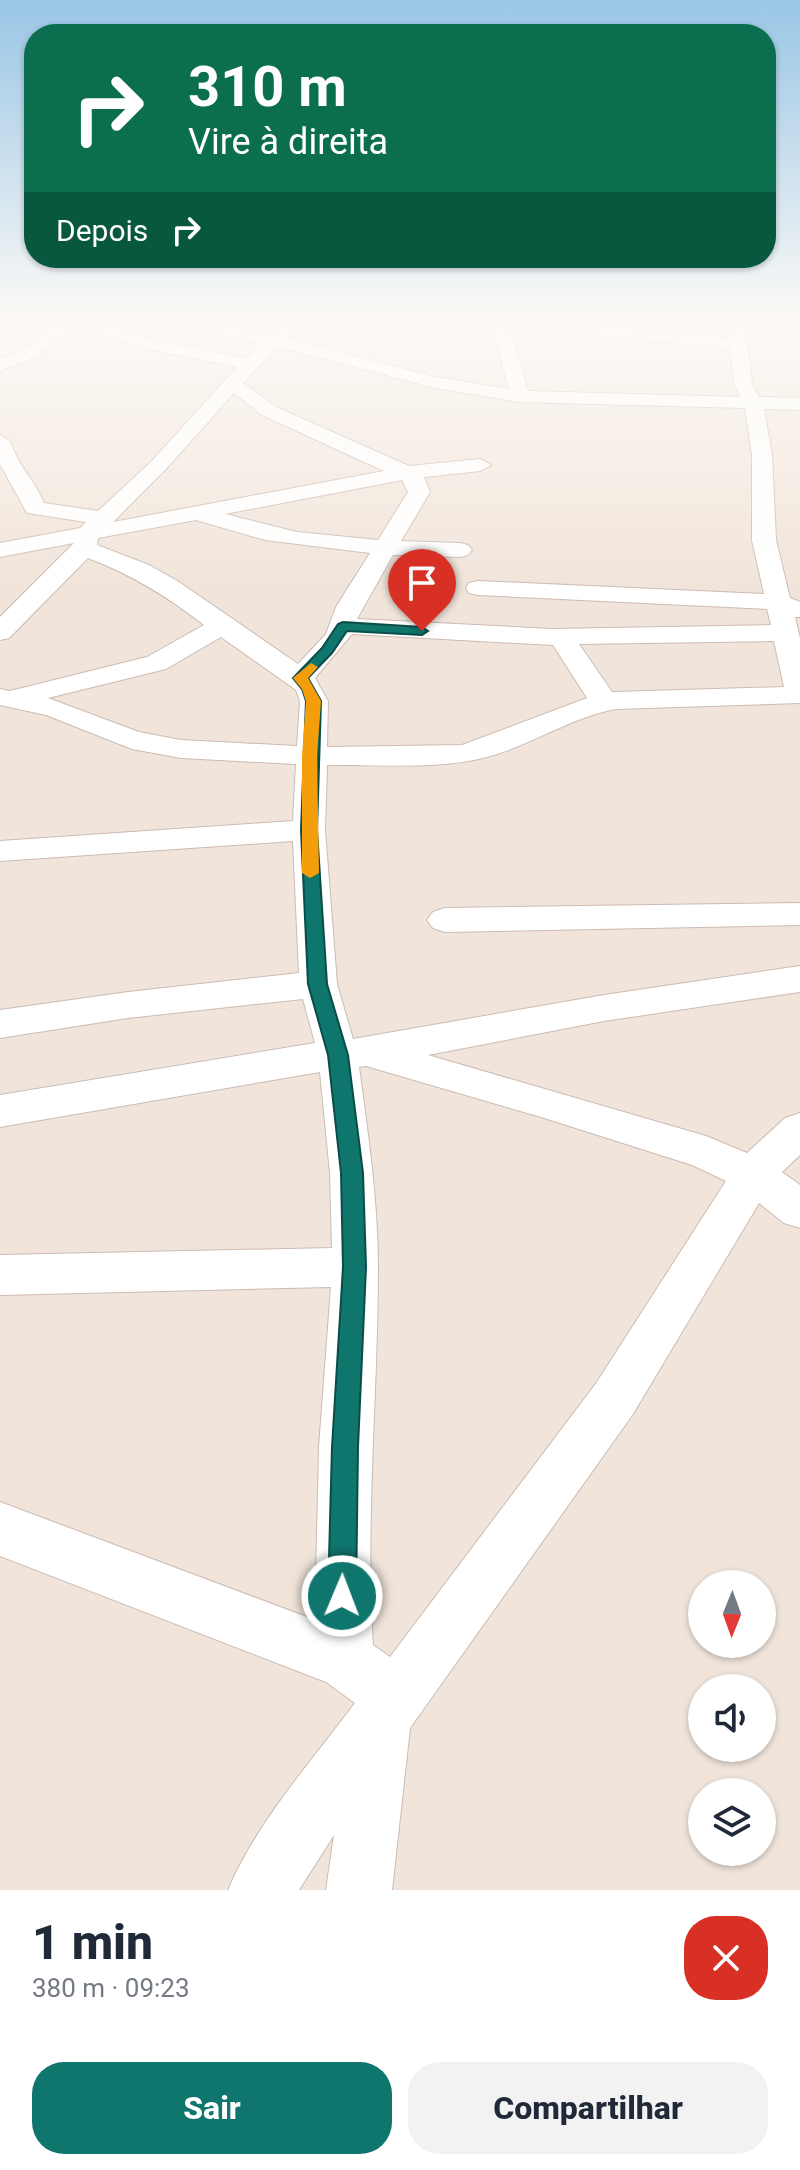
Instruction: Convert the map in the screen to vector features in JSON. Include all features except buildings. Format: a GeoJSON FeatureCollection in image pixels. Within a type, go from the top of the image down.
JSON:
{"type":"FeatureCollection","features":[{"type":"Feature","properties":{"kind":"street"},"geometry":{"type":"LineString","coordinates":[[0,632],[212,407]]}},
{"type":"Feature","properties":{"kind":"street"},"geometry":{"type":"LineString","coordinates":[[264,407],[406,473],[415,480],[419,492],[349,607],[343,626],[327,650],[300,678]]}},
{"type":"Feature","properties":{"kind":"street"},"geometry":{"type":"LineString","coordinates":[[7,697],[80,717],[132,740],[207,752],[309,756],[462,754],[485,750],[604,702],[800,695],[783,633],[788,606],[764,540],[762,455],[754,407]]}},
{"type":"Feature","properties":{"kind":"street"},"geometry":{"type":"LineString","coordinates":[[202,419],[269,411]]}},
{"type":"Feature","properties":{"kind":"street"},"geometry":{"type":"LineString","coordinates":[[0,441],[4,454],[27,488],[35,508],[92,533],[300,678],[309,688],[314,701],[309,756],[309,830],[318,984],[352,1054],[355,1267],[345,1447],[342,1596],[345,1660]]}},
{"type":"Feature","properties":{"kind":"street"},"geometry":{"type":"LineString","coordinates":[[0,550],[406,473],[480,465]]}},
{"type":"Feature","properties":{"kind":"street"},"geometry":{"type":"LineString","coordinates":[[200,513],[279,537],[384,548],[460,550]]}},
{"type":"Feature","properties":{"kind":"street"},"geometry":{"type":"LineString","coordinates":[[478,588],[788,606]]}},
{"type":"Feature","properties":{"kind":"street"},"geometry":{"type":"LineString","coordinates":[[7,697],[156,663],[222,626]]}},
{"type":"Feature","properties":{"kind":"street"},"geometry":{"type":"LineString","coordinates":[[343,626],[561,637],[783,633]]}},
{"type":"Feature","properties":{"kind":"street"},"geometry":{"type":"LineString","coordinates":[[561,637],[604,702]]}},
{"type":"Feature","properties":{"kind":"street"},"geometry":{"type":"LineString","coordinates":[[0,851],[309,830]]}},
{"type":"Feature","properties":{"kind":"street"},"geometry":{"type":"LineString","coordinates":[[445,920],[800,914]]}},
{"type":"Feature","properties":{"kind":"street"},"geometry":{"type":"LineString","coordinates":[[1,1115],[280,1062],[352,1054],[604,1008],[800,979]]}},
{"type":"Feature","properties":{"kind":"street"},"geometry":{"type":"LineString","coordinates":[[0,1024],[128,1005],[318,984]]}},
{"type":"Feature","properties":{"kind":"street"},"geometry":{"type":"LineString","coordinates":[[352,1054],[610,1122],[706,1153],[753,1174],[800,1210]]}},
{"type":"Feature","properties":{"kind":"street"},"geometry":{"type":"LineString","coordinates":[[261,1890],[308,1818],[615,1398],[753,1174],[800,1129]]}},
{"type":"Feature","properties":{"kind":"street"},"geometry":{"type":"LineString","coordinates":[[0,1275],[355,1267]]}},
{"type":"Feature","properties":{"kind":"street"},"geometry":{"type":"LineString","coordinates":[[0,1529],[345,1660],[389,1707]]}},
{"type":"Feature","properties":{"kind":"street"},"geometry":{"type":"LineString","coordinates":[[359,1890],[389,1707]]}},
{"type":"Feature","properties":{"kind":"shaded area"},"geometry":{"type":"Polygon","coordinates":[[[0,407],[800,407],[800,1890],[0,1890],[0,407]]]}},
{"type":"Feature","properties":{"kind":"slow traffic"},"geometry":{"type":"LineString","coordinates":[[310,873],[309,756],[314,701],[309,688],[300,678],[311,667]]}},
{"type":"Feature","properties":{"kind":"route"},"geometry":{"type":"LineString","coordinates":[[342,1596],[345,1447],[355,1267],[352,1173],[338,1055],[318,984],[309,830],[309,756],[314,701],[309,688],[300,678],[327,650],[343,626],[422,631]]}}]}
